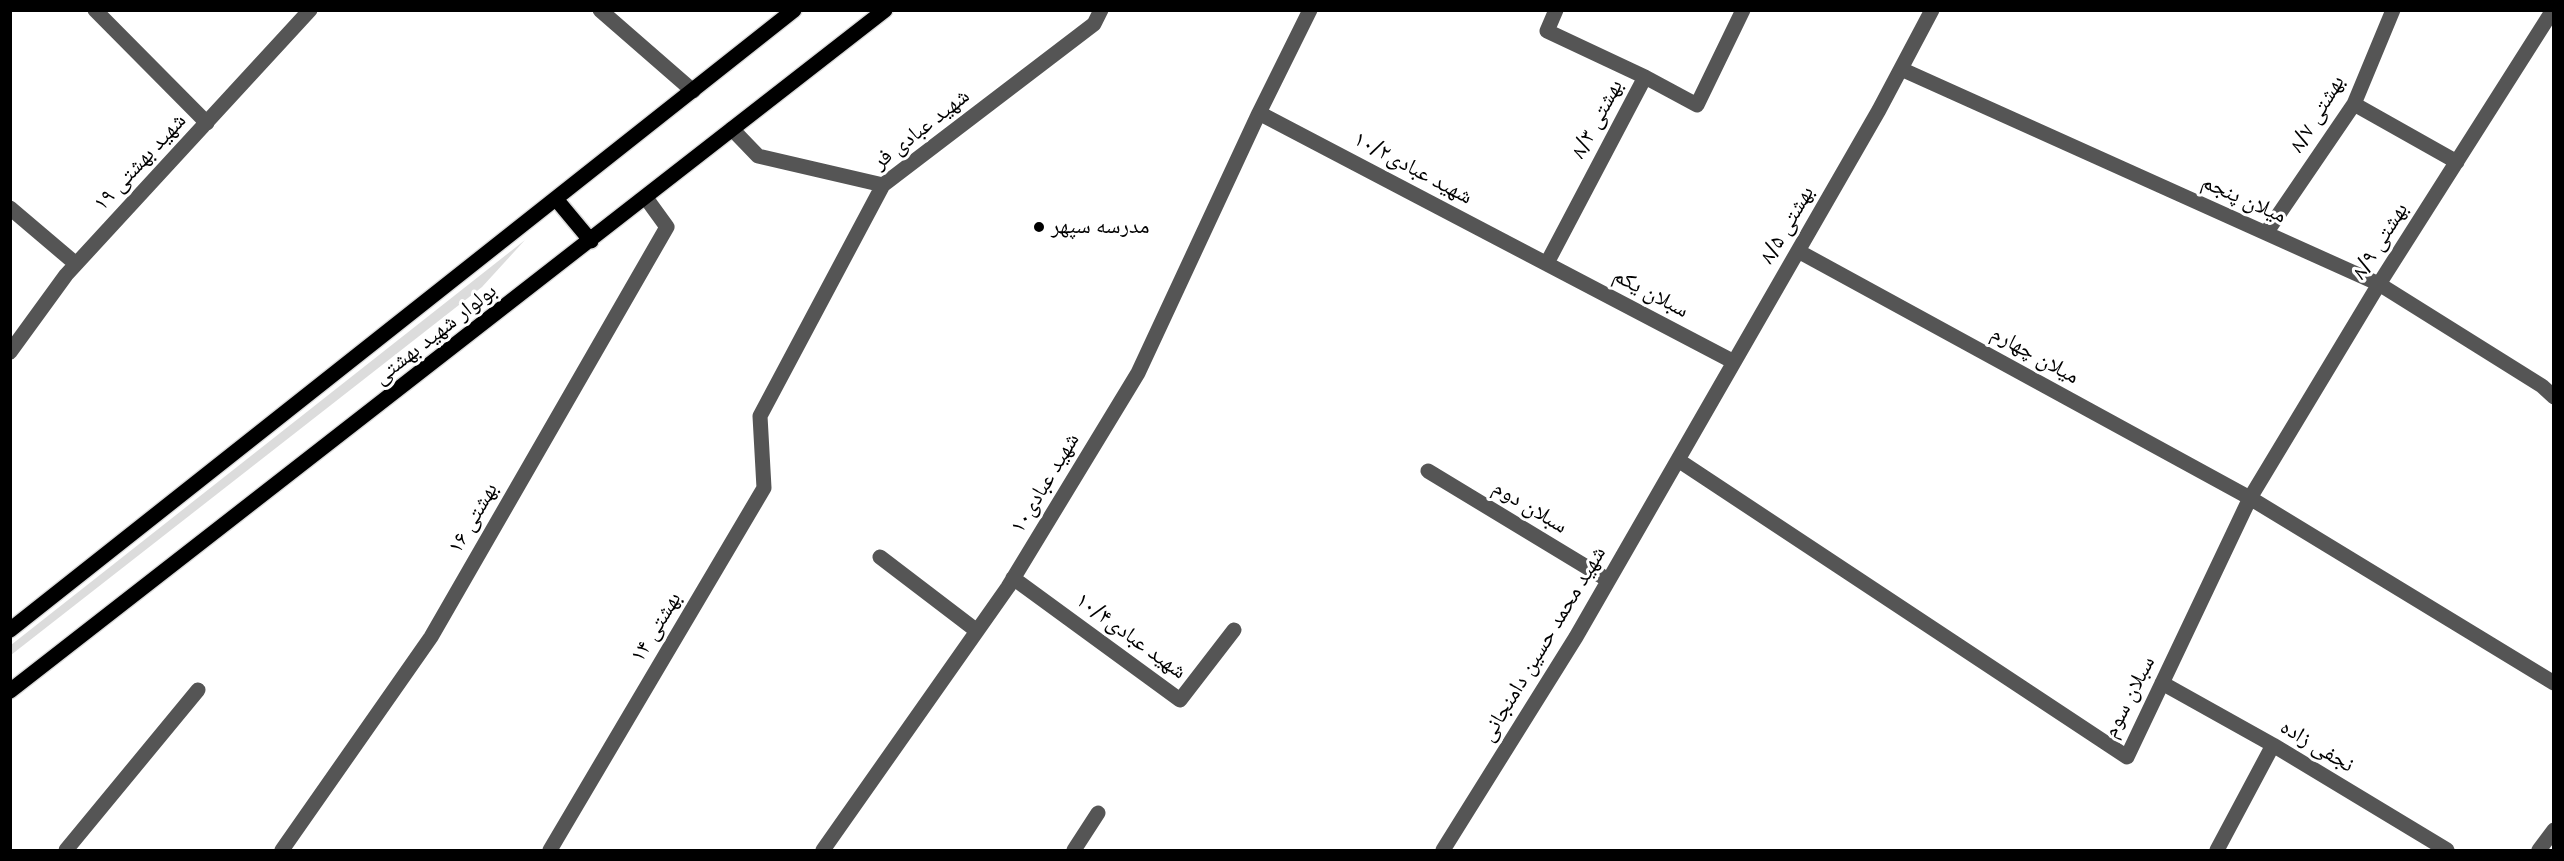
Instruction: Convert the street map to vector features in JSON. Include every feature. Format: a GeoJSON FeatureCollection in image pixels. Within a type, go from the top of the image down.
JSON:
{"type":"FeatureCollection","features":[{"type":"Feature","properties":{"kind":"main road","name":"بولوار شهید بهشتی"},"geometry":{"type":"LineString","coordinates":[[10,630],[795,10]]}},
{"type":"Feature","properties":{"kind":"main road","name":"بولوار شهید بهشتی"},"geometry":{"type":"LineString","coordinates":[[10,691],[885,10]]}},
{"type":"Feature","properties":{"kind":"main road"},"geometry":{"type":"LineString","coordinates":[[556,199],[591,240]]}},
{"type":"Feature","properties":{"kind":"street"},"geometry":{"type":"LineString","coordinates":[[95,10],[207,123]]}},
{"type":"Feature","properties":{"kind":"street","name":"شهید بهشتی ۱۹"},"geometry":{"type":"LineString","coordinates":[[10,352],[76,264],[310,10]]}},
{"type":"Feature","properties":{"kind":"street"},"geometry":{"type":"LineString","coordinates":[[600,10],[693,91]]}},
{"type":"Feature","properties":{"kind":"street","name":"شهید عبادی فر"},"geometry":{"type":"LineString","coordinates":[[760,416],[883,185],[1094,24],[1101,10]]}},
{"type":"Feature","properties":{"kind":"street","name":"شهید عبادی۱۰"},"geometry":{"type":"LineString","coordinates":[[823,850],[1013,578],[1138,373],[1259,113],[1310,10]]}},
{"type":"Feature","properties":{"kind":"street"},"geometry":{"type":"LineString","coordinates":[[1556,10],[1547,31],[1645,77]]}},
{"type":"Feature","properties":{"kind":"street","name":"بهشتی ۸/۳"},"geometry":{"type":"LineString","coordinates":[[1547,263],[1645,77],[1697,105],[1743,10]]}},
{"type":"Feature","properties":{"kind":"street","name":"بهشتی ۸/۵"},"geometry":{"type":"LineString","coordinates":[[1678,460],[1901,69],[1932,10]]}},
{"type":"Feature","properties":{"kind":"street","name":"بهشتی ۸/۷"},"geometry":{"type":"LineString","coordinates":[[2266,233],[2354,104],[2393,10]]}},
{"type":"Feature","properties":{"kind":"street","name":"بهشتی ۸/۹"},"geometry":{"type":"LineString","coordinates":[[2250,498],[2379,284],[2553,10]]}},
{"type":"Feature","properties":{"kind":"street","name":"میلان پنجم"},"geometry":{"type":"LineString","coordinates":[[1901,69],[2379,284],[2542,386],[2553,397]]}},
{"type":"Feature","properties":{"kind":"street"},"geometry":{"type":"LineString","coordinates":[[2354,104],[2457,162]]}},
{"type":"Feature","properties":{"kind":"street","name":"شهید عبادی۱۰/۲"},"geometry":{"type":"LineString","coordinates":[[1259,113],[1547,263]]}},
{"type":"Feature","properties":{"kind":"street"},"geometry":{"type":"LineString","coordinates":[[732,129],[758,156],[883,185]]}},
{"type":"Feature","properties":{"kind":"street","name":"بهشتی ۱۶"},"geometry":{"type":"LineString","coordinates":[[282,850],[430,637],[667,227],[646,198]]}},
{"type":"Feature","properties":{"kind":"street"},"geometry":{"type":"LineString","coordinates":[[10,208],[76,264]]}},
{"type":"Feature","properties":{"kind":"street","name":"میلان چهارم"},"geometry":{"type":"LineString","coordinates":[[1798,251],[2250,498]]}},
{"type":"Feature","properties":{"kind":"street","name":"سبلان یکم"},"geometry":{"type":"LineString","coordinates":[[1547,263],[1734,362]]}},
{"type":"Feature","properties":{"kind":"street","name":"بهشتی ۱۴"},"geometry":{"type":"LineString","coordinates":[[550,850],[764,488],[760,416]]}},
{"type":"Feature","properties":{"kind":"street","name":"سبلان سوم"},"geometry":{"type":"LineString","coordinates":[[1678,460],[2127,757],[2250,498]]}},
{"type":"Feature","properties":{"kind":"street","name":"شهید محمد حسین دامنجانی"},"geometry":{"type":"LineString","coordinates":[[1443,850],[1608,580],[1678,460]]}},
{"type":"Feature","properties":{"kind":"street","name":"سبلان دوم"},"geometry":{"type":"LineString","coordinates":[[1428,471],[1608,580]]}},
{"type":"Feature","properties":{"kind":"street"},"geometry":{"type":"LineString","coordinates":[[2250,498],[2553,683]]}},
{"type":"Feature","properties":{"kind":"street"},"geometry":{"type":"LineString","coordinates":[[880,557],[977,631]]}},
{"type":"Feature","properties":{"kind":"street","name":"شهید عبادی۱۰/۴"},"geometry":{"type":"LineString","coordinates":[[1013,578],[1180,700],[1234,630]]}},
{"type":"Feature","properties":{"kind":"street","name":"نجفی زاده"},"geometry":{"type":"LineString","coordinates":[[2162,683],[2273,745],[2447,850]]}},
{"type":"Feature","properties":{"kind":"street"},"geometry":{"type":"LineString","coordinates":[[66,850],[198,690]]}},
{"type":"Feature","properties":{"kind":"street"},"geometry":{"type":"LineString","coordinates":[[2217,850],[2273,745]]}},
{"type":"Feature","properties":{"kind":"street"},"geometry":{"type":"LineString","coordinates":[[1074,850],[1098,813]]}},
{"type":"Feature","properties":{"kind":"street"},"geometry":{"type":"LineString","coordinates":[[2539,850],[2553,830]]}},
{"type":"Feature","properties":{"kind":"shaded area"},"geometry":{"type":"Polygon","coordinates":[[[525,240],[482,287],[11,655],[11,645],[525,240]]]}},
{"type":"Feature","properties":{"kind":"place","name":"مدرسه سپهر"},"geometry":{"type":"Point","coordinates":[1039,227]}}]}
